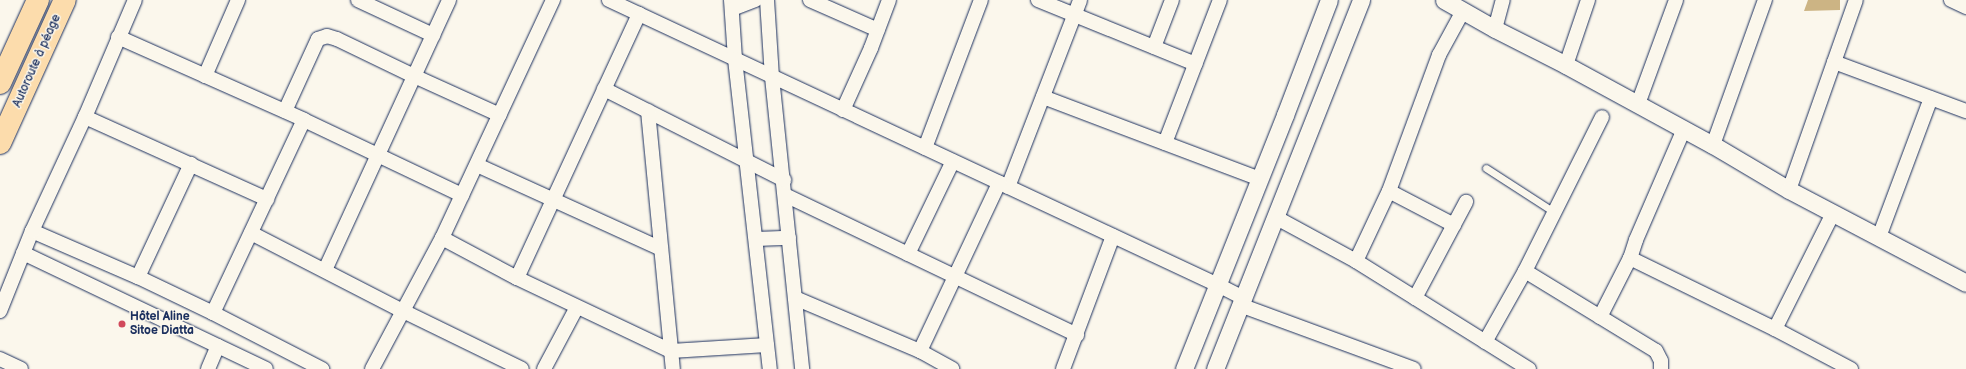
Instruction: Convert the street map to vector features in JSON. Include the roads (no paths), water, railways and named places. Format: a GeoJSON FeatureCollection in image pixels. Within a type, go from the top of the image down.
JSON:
{"type":"FeatureCollection","features":[{"type":"Feature","properties":{"kind":"highway"},"geometry":{"type":"LineString","coordinates":[[0,83],[38,0]]}},
{"type":"Feature","properties":{"kind":"highway","name":"Autoroute à péage"},"geometry":{"type":"LineString","coordinates":[[0,143],[65,0]]}},
{"type":"Feature","properties":{"kind":"street"},"geometry":{"type":"LineString","coordinates":[[0,311],[22,253],[85,117],[135,0]]}},
{"type":"Feature","properties":{"kind":"street"},"geometry":{"type":"LineString","coordinates":[[206,76],[238,0]]}},
{"type":"Feature","properties":{"kind":"street"},"geometry":{"type":"LineString","coordinates":[[358,0],[433,35]]}},
{"type":"Feature","properties":{"kind":"street"},"geometry":{"type":"LineString","coordinates":[[325,270],[449,0]]}},
{"type":"Feature","properties":{"kind":"street"},"geometry":{"type":"LineString","coordinates":[[372,369],[442,238],[553,0]]}},
{"type":"Feature","properties":{"kind":"street"},"geometry":{"type":"LineString","coordinates":[[609,0],[1218,285],[1242,302],[1414,369]]}},
{"type":"Feature","properties":{"kind":"street"},"geometry":{"type":"LineString","coordinates":[[755,0],[732,4],[735,59],[748,162],[770,369]]}},
{"type":"Feature","properties":{"kind":"street"},"geometry":{"type":"LineString","coordinates":[[767,0],[772,77],[790,238],[802,369]]}},
{"type":"Feature","properties":{"kind":"street"},"geometry":{"type":"LineString","coordinates":[[810,0],[878,30]]}},
{"type":"Feature","properties":{"kind":"street"},"geometry":{"type":"LineString","coordinates":[[843,110],[878,30],[889,0]]}},
{"type":"Feature","properties":{"kind":"street"},"geometry":{"type":"LineString","coordinates":[[925,148],[981,0]]}},
{"type":"Feature","properties":{"kind":"street"},"geometry":{"type":"LineString","coordinates":[[1038,0],[1196,64]]}},
{"type":"Feature","properties":{"kind":"street"},"geometry":{"type":"LineString","coordinates":[[920,351],[955,276],[1003,185],[1043,97],[1080,0]]}},
{"type":"Feature","properties":{"kind":"street"},"geometry":{"type":"LineString","coordinates":[[1154,47],[1172,0]]}},
{"type":"Feature","properties":{"kind":"street"},"geometry":{"type":"LineString","coordinates":[[1165,143],[1220,0]]}},
{"type":"Feature","properties":{"kind":"street"},"geometry":{"type":"LineString","coordinates":[[1184,369],[1260,179],[1329,0]]}},
{"type":"Feature","properties":{"kind":"street"},"geometry":{"type":"LineString","coordinates":[[1215,369],[1361,0]]}},
{"type":"Feature","properties":{"kind":"street"},"geometry":{"type":"LineString","coordinates":[[1444,0],[1495,29],[1566,65],[1684,129],[1789,190],[1966,283]]}},
{"type":"Feature","properties":{"kind":"street"},"geometry":{"type":"LineString","coordinates":[[1495,29],[1503,0]]}},
{"type":"Feature","properties":{"kind":"street"},"geometry":{"type":"LineString","coordinates":[[1566,65],[1588,0]]}},
{"type":"Feature","properties":{"kind":"street"},"geometry":{"type":"LineString","coordinates":[[1638,104],[1676,0]]}},
{"type":"Feature","properties":{"kind":"street"},"geometry":{"type":"LineString","coordinates":[[1713,145],[1766,0]]}},
{"type":"Feature","properties":{"kind":"street"},"geometry":{"type":"LineString","coordinates":[[1789,190],[1856,0]]}},
{"type":"Feature","properties":{"kind":"street"},"geometry":{"type":"LineString","coordinates":[[1951,0],[1966,7]]}},
{"type":"Feature","properties":{"kind":"street"},"geometry":{"type":"LineString","coordinates":[[1356,261],[1388,191],[1439,55],[1463,11]]}},
{"type":"Feature","properties":{"kind":"street"},"geometry":{"type":"LineString","coordinates":[[517,278],[639,14]]}},
{"type":"Feature","properties":{"kind":"street"},"geometry":{"type":"LineString","coordinates":[[285,111],[318,39],[327,36],[337,39],[500,115]]}},
{"type":"Feature","properties":{"kind":"street"},"geometry":{"type":"LineString","coordinates":[[118,38],[285,111],[462,195]]}},
{"type":"Feature","properties":{"kind":"street"},"geometry":{"type":"LineString","coordinates":[[1834,62],[1966,112]]}},
{"type":"Feature","properties":{"kind":"street"},"geometry":{"type":"LineString","coordinates":[[604,89],[784,180]]}},
{"type":"Feature","properties":{"kind":"street"},"geometry":{"type":"LineString","coordinates":[[1043,97],[1260,179]]}},
{"type":"Feature","properties":{"kind":"street"},"geometry":{"type":"LineString","coordinates":[[1879,238],[1931,98]]}},
{"type":"Feature","properties":{"kind":"street"},"geometry":{"type":"LineString","coordinates":[[648,111],[673,369]]}},
{"type":"Feature","properties":{"kind":"street"},"geometry":{"type":"LineString","coordinates":[[85,117],[267,199]]}},
{"type":"Feature","properties":{"kind":"street"},"geometry":{"type":"LineString","coordinates":[[1485,342],[1525,271],[1602,117]]}},
{"type":"Feature","properties":{"kind":"street"},"geometry":{"type":"LineString","coordinates":[[213,313],[304,120]]}},
{"type":"Feature","properties":{"kind":"street"},"geometry":{"type":"LineString","coordinates":[[1600,317],[1630,258],[1636,240],[1684,129]]}},
{"type":"Feature","properties":{"kind":"street"},"geometry":{"type":"LineString","coordinates":[[908,254],[953,161]]}},
{"type":"Feature","properties":{"kind":"street"},"geometry":{"type":"LineString","coordinates":[[138,277],[191,164]]}},
{"type":"Feature","properties":{"kind":"street"},"geometry":{"type":"LineString","coordinates":[[477,165],[661,249]]}},
{"type":"Feature","properties":{"kind":"street"},"geometry":{"type":"LineString","coordinates":[[1388,191],[1454,225]]}},
{"type":"Feature","properties":{"kind":"street"},"geometry":{"type":"LineString","coordinates":[[785,195],[1076,335]]}},
{"type":"Feature","properties":{"kind":"street"},"geometry":{"type":"LineString","coordinates":[[1416,298],[1466,202]]}},
{"type":"Feature","properties":{"kind":"street"},"geometry":{"type":"LineString","coordinates":[[1775,329],[1833,213]]}},
{"type":"Feature","properties":{"kind":"street"},"geometry":{"type":"LineString","coordinates":[[1275,217],[1356,261],[1529,369]]}},
{"type":"Feature","properties":{"kind":"street"},"geometry":{"type":"LineString","coordinates":[[32,231],[138,277],[213,313],[322,369]]}},
{"type":"Feature","properties":{"kind":"street"},"geometry":{"type":"LineString","coordinates":[[251,233],[403,311],[522,369]]}},
{"type":"Feature","properties":{"kind":"street"},"geometry":{"type":"LineString","coordinates":[[1063,369],[1113,236]]}},
{"type":"Feature","properties":{"kind":"street"},"geometry":{"type":"LineString","coordinates":[[442,238],[517,278],[671,351],[767,345]]}},
{"type":"Feature","properties":{"kind":"street"},"geometry":{"type":"LineString","coordinates":[[756,239],[790,238]]}},
{"type":"Feature","properties":{"kind":"street"},"geometry":{"type":"LineString","coordinates":[[22,253],[266,369]]}},
{"type":"Feature","properties":{"kind":"street"},"geometry":{"type":"LineString","coordinates":[[1630,258],[1775,329],[1851,369]]}},
{"type":"Feature","properties":{"kind":"street"},"geometry":{"type":"LineString","coordinates":[[1525,271],[1656,351],[1662,361],[1661,369]]}},
{"type":"Feature","properties":{"kind":"street"},"geometry":{"type":"LineString","coordinates":[[795,298],[920,351],[952,369]]}},
{"type":"Feature","properties":{"kind":"street"},"geometry":{"type":"LineString","coordinates":[[544,369],[577,307]]}},
{"type":"Feature","properties":{"kind":"street"},"geometry":{"type":"LineString","coordinates":[[208,369],[218,346]]}},
{"type":"Feature","properties":{"kind":"street"},"geometry":{"type":"LineString","coordinates":[[0,359],[21,369]]}},
{"type":"Feature","properties":{"kind":"lane"},"geometry":{"type":"LineString","coordinates":[[1486,168],[1554,212]]}},
{"type":"Feature","properties":{"kind":"place","name":"Hôtel Aline Sitoe Diatta"},"geometry":{"type":"Point","coordinates":[122,324]}}]}
